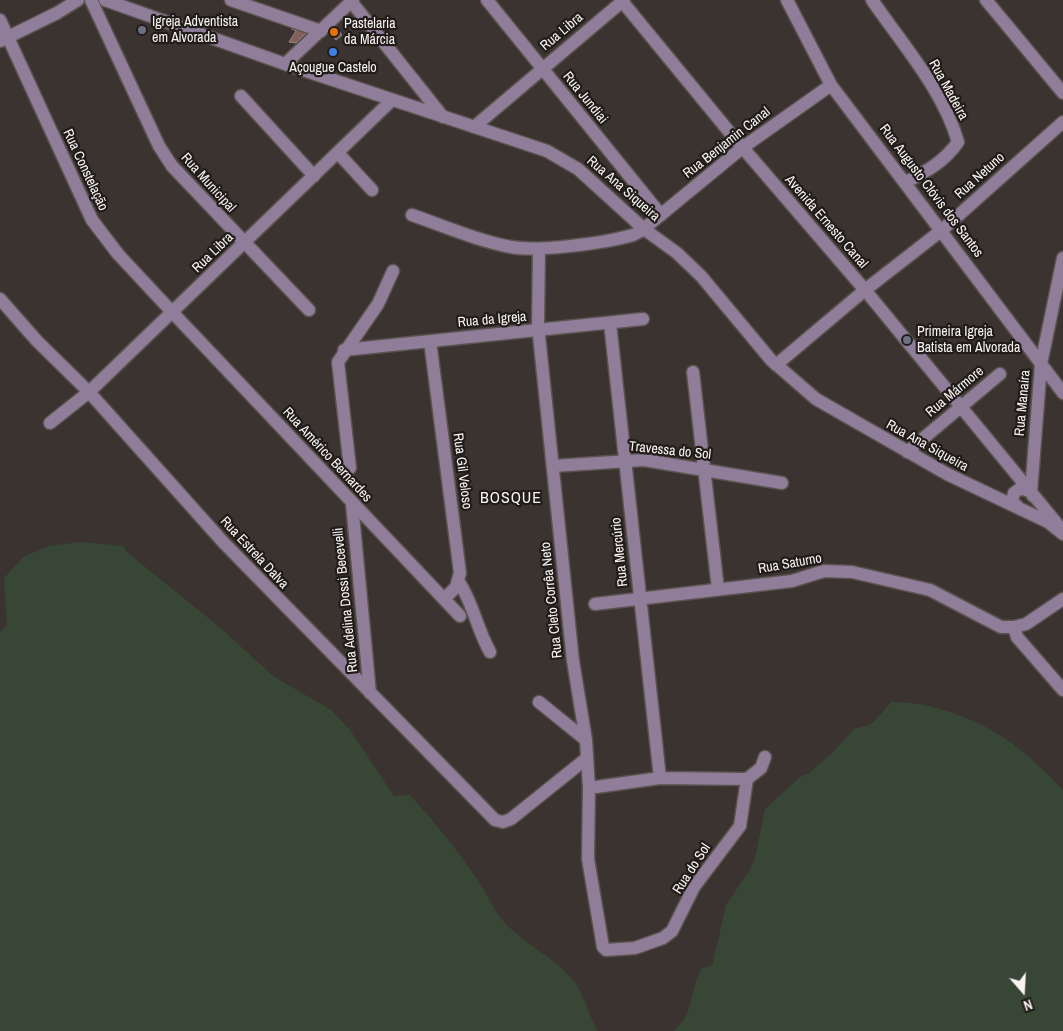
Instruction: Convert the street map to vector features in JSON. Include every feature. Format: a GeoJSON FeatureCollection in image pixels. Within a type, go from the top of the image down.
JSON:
{"type":"FeatureCollection","features":[{"type":"Feature","properties":{"kind":"street"},"geometry":{"type":"LineString","coordinates":[[4,40],[57,14],[78,0]]}},
{"type":"Feature","properties":{"kind":"street","name":"Rua Municipal"},"geometry":{"type":"LineString","coordinates":[[91,0],[165,156],[189,186],[309,310]]}},
{"type":"Feature","properties":{"kind":"street","name":"Rua Ana Siqueira"},"geometry":{"type":"LineString","coordinates":[[105,0],[285,64],[539,148],[578,169],[644,229],[670,246],[693,268],[776,365],[820,402],[907,452],[1017,508]]}},
{"type":"Feature","properties":{"kind":"street"},"geometry":{"type":"LineString","coordinates":[[231,0],[321,31]]}},
{"type":"Feature","properties":{"kind":"street"},"geometry":{"type":"LineString","coordinates":[[285,64],[352,0],[443,116]]}},
{"type":"Feature","properties":{"kind":"street","name":"Rua Jundiai"},"geometry":{"type":"LineString","coordinates":[[487,0],[661,215]]}},
{"type":"Feature","properties":{"kind":"street","name":"Rua Libra"},"geometry":{"type":"LineString","coordinates":[[474,127],[622,0]]}},
{"type":"Feature","properties":{"kind":"street","name":"Avenida Ernesto Canal"},"geometry":{"type":"LineString","coordinates":[[622,0],[742,148],[865,290],[1063,533]]}},
{"type":"Feature","properties":{"kind":"street","name":"Rua Augusto Clóvis dos Santos"},"geometry":{"type":"LineString","coordinates":[[787,0],[831,85],[906,182],[1063,393]]}},
{"type":"Feature","properties":{"kind":"street","name":"Rua Madeira"},"geometry":{"type":"LineString","coordinates":[[872,0],[939,99],[950,119],[958,142],[952,151],[938,162],[906,182]]}},
{"type":"Feature","properties":{"kind":"street"},"geometry":{"type":"LineString","coordinates":[[986,0],[1063,92]]}},
{"type":"Feature","properties":{"kind":"street","name":"Rua Constelação"},"geometry":{"type":"LineString","coordinates":[[0,20],[4,40],[92,220],[118,254],[173,313]]}},
{"type":"Feature","properties":{"kind":"street","name":"Rua Benjamin Canal"},"geometry":{"type":"LineString","coordinates":[[412,215],[500,245],[539,249],[628,237],[644,229],[742,148],[831,85]]}},
{"type":"Feature","properties":{"kind":"street"},"geometry":{"type":"LineString","coordinates":[[241,96],[314,176]]}},
{"type":"Feature","properties":{"kind":"street","name":"Rua Libra"},"geometry":{"type":"LineString","coordinates":[[50,423],[88,392],[173,313],[392,100]]}},
{"type":"Feature","properties":{"kind":"street","name":"Rua Netuno"},"geometry":{"type":"LineString","coordinates":[[776,365],[865,290],[942,230],[1063,122]]}},
{"type":"Feature","properties":{"kind":"street"},"geometry":{"type":"LineString","coordinates":[[338,153],[372,190]]}},
{"type":"Feature","properties":{"kind":"street","name":"Rua Cleto Corrêa Neto"},"geometry":{"type":"LineString","coordinates":[[539,249],[538,331],[573,661],[586,740],[589,788],[588,859],[603,947]]}},
{"type":"Feature","properties":{"kind":"street","name":"Rua Manaíra"},"geometry":{"type":"LineString","coordinates":[[1031,492],[1041,364],[1063,258]]}},
{"type":"Feature","properties":{"kind":"street"},"geometry":{"type":"LineString","coordinates":[[350,468],[337,366],[344,350],[378,304],[393,271]]}},
{"type":"Feature","properties":{"kind":"street","name":"Rua Estrela Dalva"},"geometry":{"type":"LineString","coordinates":[[0,300],[37,341],[88,392],[222,542],[495,820],[503,822],[512,819],[587,758]]}},
{"type":"Feature","properties":{"kind":"street","name":"Rua Américo Bernardes"},"geometry":{"type":"LineString","coordinates":[[173,313],[460,616]]}},
{"type":"Feature","properties":{"kind":"street","name":"Rua da Igreja"},"geometry":{"type":"LineString","coordinates":[[344,350],[642,320]]}},
{"type":"Feature","properties":{"kind":"street","name":"Rua Mercúrio"},"geometry":{"type":"LineString","coordinates":[[610,323],[660,778]]}},
{"type":"Feature","properties":{"kind":"street","name":"Rua Gil Veloso"},"geometry":{"type":"LineString","coordinates":[[430,341],[459,568],[458,582]]}},
{"type":"Feature","properties":{"kind":"street"},"geometry":{"type":"LineString","coordinates":[[693,372],[718,589]]}},
{"type":"Feature","properties":{"kind":"street","name":"Rua Mármore"},"geometry":{"type":"LineString","coordinates":[[907,452],[1000,374]]}},
{"type":"Feature","properties":{"kind":"street","name":"Travessa do Sol"},"geometry":{"type":"LineString","coordinates":[[553,466],[644,460],[782,482]]}},
{"type":"Feature","properties":{"kind":"street","name":"Avenida Ernesto Canal"},"geometry":{"type":"LineString","coordinates":[[1007,463],[1015,479],[1014,493]]}},
{"type":"Feature","properties":{"kind":"street"},"geometry":{"type":"LineString","coordinates":[[995,498],[1006,498],[1014,493],[1023,488],[1031,492],[1033,498],[1031,504],[1024,509],[1017,508],[1012,501],[1014,493]]}},
{"type":"Feature","properties":{"kind":"street","name":"Rua Adelina Dossi Becevelli"},"geometry":{"type":"LineString","coordinates":[[352,504],[370,693]]}},
{"type":"Feature","properties":{"kind":"street","name":"Avenida Ernesto Canal"},"geometry":{"type":"LineString","coordinates":[[1017,508],[1048,522],[1063,533]]}},
{"type":"Feature","properties":{"kind":"street","name":"Rua Saturno"},"geometry":{"type":"LineString","coordinates":[[594,604],[792,581],[824,571],[852,572],[930,590],[989,622],[1001,627],[1014,628]]}},
{"type":"Feature","properties":{"kind":"street"},"geometry":{"type":"LineString","coordinates":[[444,599],[458,582],[467,595],[481,634],[490,652]]}},
{"type":"Feature","properties":{"kind":"street"},"geometry":{"type":"LineString","coordinates":[[1063,599],[1039,617],[1014,628],[1016,637],[1063,690]]}},
{"type":"Feature","properties":{"kind":"street"},"geometry":{"type":"LineString","coordinates":[[539,702],[586,740]]}},
{"type":"Feature","properties":{"kind":"street"},"geometry":{"type":"LineString","coordinates":[[589,788],[660,778],[747,779],[761,768],[765,757]]}},
{"type":"Feature","properties":{"kind":"street","name":"Rua do Sol"},"geometry":{"type":"LineString","coordinates":[[603,947],[611,951],[635,948],[663,938],[672,931],[694,887],[740,826],[747,779]]}},
{"type":"Feature","properties":{"kind":"green space"},"geometry":{"type":"Polygon","coordinates":[[[80,542],[123,546],[128,553],[223,630],[273,676],[331,710],[350,730],[394,796],[410,795],[436,825],[477,879],[503,921],[520,937],[557,964],[573,980],[581,992],[598,1031],[0,1031],[0,632],[7,626],[4,578],[23,557],[49,546],[80,542]]]}},
{"type":"Feature","properties":{"kind":"green space"},"geometry":{"type":"Polygon","coordinates":[[[891,702],[905,702],[935,707],[978,723],[1003,737],[1019,749],[1063,790],[1063,1031],[673,1031],[685,1018],[702,968],[712,966],[726,905],[749,871],[755,858],[765,809],[800,777],[809,773],[832,753],[854,729],[872,724],[891,702]]]}},
{"type":"Feature","properties":{"kind":"building"},"geometry":{"type":"Polygon","coordinates":[[[295,24],[309,30],[296,43],[289,42],[296,31],[292,29],[295,24]]]}},
{"type":"Feature","properties":{"kind":"building"},"geometry":{"type":"Polygon","coordinates":[[[336,27],[342,35],[336,40],[329,32],[336,27]]]}},
{"type":"Feature","properties":{"kind":"place","name":"Igreja Adventista em Alvorada"},"geometry":{"type":"Point","coordinates":[142,30]}},
{"type":"Feature","properties":{"kind":"place","name":"Pastelaria da Márcia"},"geometry":{"type":"Point","coordinates":[334,32]}},
{"type":"Feature","properties":{"kind":"place","name":"Açougue Castelo"},"geometry":{"type":"Point","coordinates":[333,52]}},
{"type":"Feature","properties":{"kind":"place","name":"Primeira Igreja Batista em Alvorada"},"geometry":{"type":"Point","coordinates":[907,340]}},
{"type":"Feature","properties":{"kind":"district","name":"BOSQUE"},"geometry":{"type":"Point","coordinates":[511,499]}}]}
